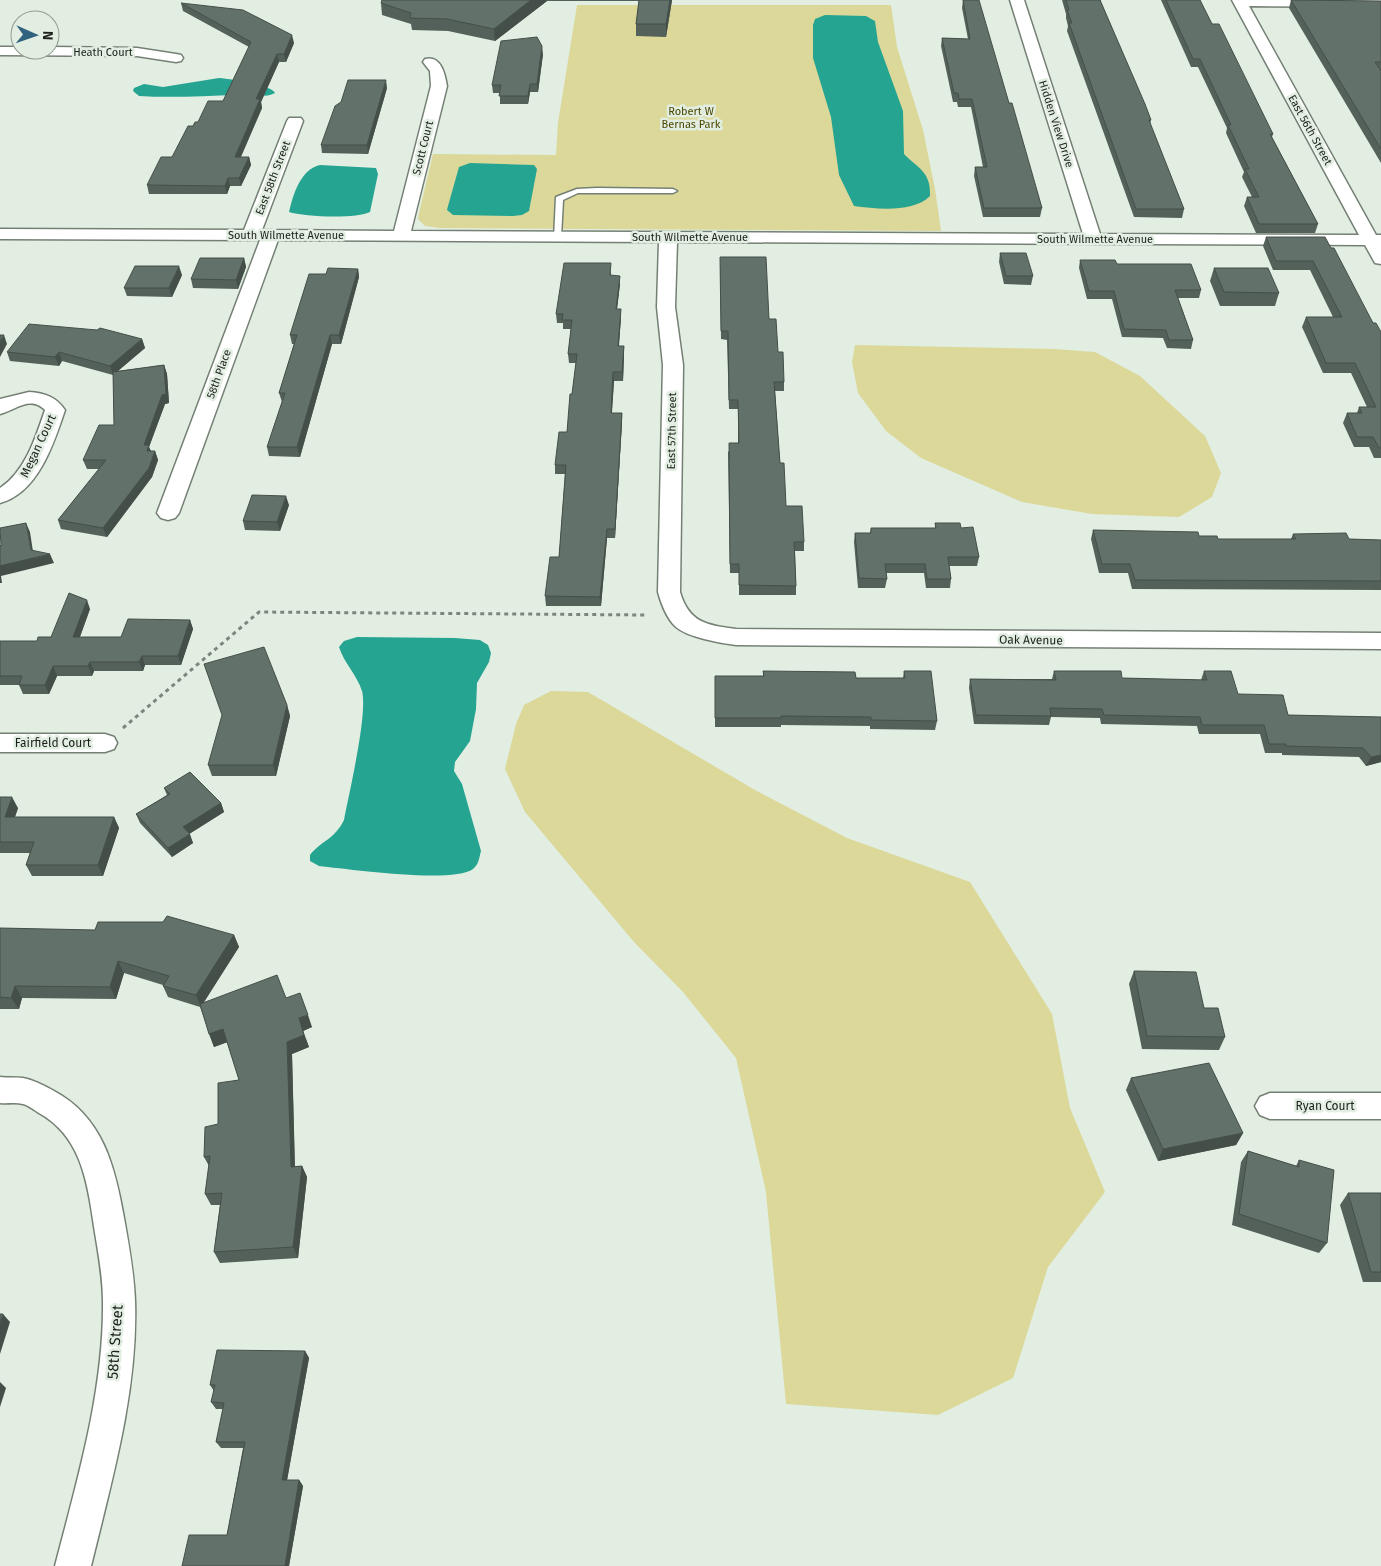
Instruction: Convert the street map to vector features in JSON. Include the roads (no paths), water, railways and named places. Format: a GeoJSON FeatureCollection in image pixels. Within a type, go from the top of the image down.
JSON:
{"type":"FeatureCollection","features":[{"type":"Feature","properties":{"kind":"street"},"geometry":{"type":"LineString","coordinates":[[1239,1],[1381,3]]}},
{"type":"Feature","properties":{"kind":"street","name":"East 56th Street"},"geometry":{"type":"LineString","coordinates":[[1239,1],[1376,240],[1381,259]]}},
{"type":"Feature","properties":{"kind":"street","name":"Hidden View Drive"},"geometry":{"type":"LineString","coordinates":[[1018,5],[1093,239]]}},
{"type":"Feature","properties":{"kind":"street","name":"Heath Court"},"geometry":{"type":"LineString","coordinates":[[0,51],[136,52],[176,58]]}},
{"type":"Feature","properties":{"kind":"street","name":"Scott Court"},"geometry":{"type":"LineString","coordinates":[[401,236],[439,86],[437,71],[430,62]]}},
{"type":"Feature","properties":{"kind":"street","name":"East 58th Street"},"geometry":{"type":"LineString","coordinates":[[251,235],[295,121]]}},
{"type":"Feature","properties":{"kind":"street","name":"South Wilmette Avenue"},"geometry":{"type":"LineString","coordinates":[[0,234],[1376,240]]}},
{"type":"Feature","properties":{"kind":"street","name":"58th Place"},"geometry":{"type":"LineString","coordinates":[[168,513],[271,235]]}},
{"type":"Feature","properties":{"kind":"street","name":"East 57th Street"},"geometry":{"type":"LineString","coordinates":[[668,237],[666,307],[673,365],[669,592],[671,600],[684,621]]}},
{"type":"Feature","properties":{"kind":"street","name":"Megan Court"},"geometry":{"type":"LineString","coordinates":[[0,496],[16,488],[26,477],[55,410],[51,403],[30,397],[2,405]]}},
{"type":"Feature","properties":{"kind":"street","name":"Oak Avenue"},"geometry":{"type":"LineString","coordinates":[[684,621],[722,636],[736,637],[1381,641]]}},
{"type":"Feature","properties":{"kind":"street","name":"Fairfield Court"},"geometry":{"type":"LineString","coordinates":[[0,743],[105,743]]}},
{"type":"Feature","properties":{"kind":"street","name":"58th Street"},"geometry":{"type":"LineString","coordinates":[[0,1090],[24,1091],[51,1102],[76,1122],[96,1158],[106,1203],[116,1266],[119,1313],[110,1400],[97,1470],[73,1566]]}},
{"type":"Feature","properties":{"kind":"street","name":"Ryan Court"},"geometry":{"type":"LineString","coordinates":[[1270,1106],[1381,1106]]}},
{"type":"Feature","properties":{"kind":"lane"},"geometry":{"type":"LineString","coordinates":[[557,236],[559,199],[576,191],[673,191]]}},
{"type":"Feature","properties":{"kind":"water"},"geometry":{"type":"Polygon","coordinates":[[[825,15],[866,16],[875,21],[878,42],[903,111],[904,154],[923,172],[930,188],[930,196],[923,201],[914,205],[894,208],[854,206],[839,175],[831,117],[813,58],[813,25],[815,19],[825,15]]]}},
{"type":"Feature","properties":{"kind":"water"},"geometry":{"type":"Polygon","coordinates":[[[219,78],[266,87],[275,93],[261,96],[163,97],[139,96],[133,91],[134,88],[144,84],[163,87],[219,78]]]}},
{"type":"Feature","properties":{"kind":"water"},"geometry":{"type":"Polygon","coordinates":[[[470,163],[534,165],[537,169],[529,211],[522,215],[513,216],[453,215],[447,210],[459,167],[470,163]]]}},
{"type":"Feature","properties":{"kind":"water"},"geometry":{"type":"Polygon","coordinates":[[[320,165],[376,168],[378,174],[370,212],[354,216],[330,216],[289,212],[299,183],[313,167],[320,165]]]}},
{"type":"Feature","properties":{"kind":"water"},"geometry":{"type":"Polygon","coordinates":[[[357,637],[455,638],[480,640],[488,645],[491,653],[489,662],[477,683],[476,709],[470,741],[455,762],[454,771],[462,784],[481,851],[478,863],[473,869],[462,873],[445,875],[399,874],[319,866],[310,861],[310,855],[336,832],[344,820],[360,735],[363,702],[360,685],[339,647],[344,641],[357,637]]]}},
{"type":"Feature","properties":{"kind":"park label","name":"Robert W Bernas Park"},"geometry":{"type":"Point","coordinates":[691,117]}}]}
